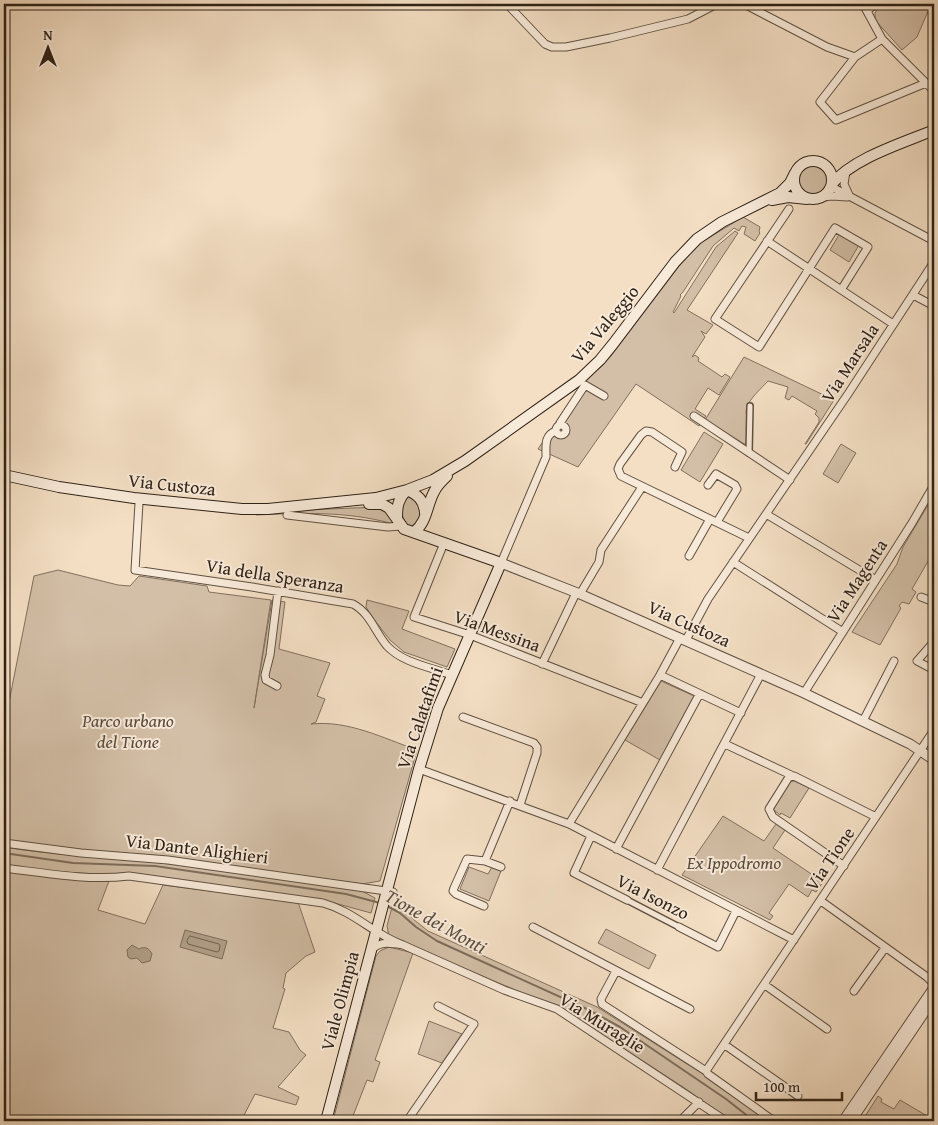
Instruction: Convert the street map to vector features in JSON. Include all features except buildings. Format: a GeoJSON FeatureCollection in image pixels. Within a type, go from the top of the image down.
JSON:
{"type":"FeatureCollection","features":[{"type":"Feature","properties":{"kind":"main road"},"geometry":{"type":"LineString","coordinates":[[853,166],[836,166],[815,161],[803,164],[795,173],[795,185],[797,190],[806,198],[817,198],[853,166],[934,130]]}},
{"type":"Feature","properties":{"kind":"main road"},"geometry":{"type":"LineString","coordinates":[[821,162],[832,174],[832,185]]}},
{"type":"Feature","properties":{"kind":"main road","name":"Via Valeggio"},"geometry":{"type":"LineString","coordinates":[[465,461],[563,392],[594,366],[675,262],[697,239],[722,222],[763,202],[786,188],[795,173]]}},
{"type":"Feature","properties":{"kind":"main road","name":"Via Valeggio"},"geometry":{"type":"LineString","coordinates":[[763,202],[788,197],[817,198]]}},
{"type":"Feature","properties":{"kind":"main road"},"geometry":{"type":"LineString","coordinates":[[414,532],[418,529],[424,517],[434,491],[441,482],[465,461]]}},
{"type":"Feature","properties":{"kind":"main road","name":"Via Custoza"},"geometry":{"type":"LineString","coordinates":[[4,475],[59,487],[134,498],[268,510],[376,498],[407,490],[433,480],[465,461]]}},
{"type":"Feature","properties":{"kind":"main road"},"geometry":{"type":"LineString","coordinates":[[399,522],[399,502],[401,496],[407,490],[417,494],[424,506],[424,517],[429,534],[441,542]]}},
{"type":"Feature","properties":{"kind":"main road","name":"Via Custoza"},"geometry":{"type":"LineString","coordinates":[[338,503],[382,504],[389,508],[408,531],[501,563]]}},
{"type":"Feature","properties":{"kind":"main road","name":"Via Calatafimi"},"geometry":{"type":"LineString","coordinates":[[390,891],[419,768],[438,708],[501,563]]}},
{"type":"Feature","properties":{"kind":"main road","name":"Viale Olimpia"},"geometry":{"type":"LineString","coordinates":[[326,1121],[381,913],[390,891]]}},
{"type":"Feature","properties":{"kind":"street"},"geometry":{"type":"LineString","coordinates":[[507,4],[545,44],[552,47],[566,47],[688,19],[716,4]]}},
{"type":"Feature","properties":{"kind":"street"},"geometry":{"type":"LineString","coordinates":[[744,4],[827,46],[855,57]]}},
{"type":"Feature","properties":{"kind":"street"},"geometry":{"type":"LineString","coordinates":[[863,4],[882,39],[934,91]]}},
{"type":"Feature","properties":{"kind":"street"},"geometry":{"type":"LineString","coordinates":[[867,11],[875,4]]}},
{"type":"Feature","properties":{"kind":"street"},"geometry":{"type":"LineString","coordinates":[[882,39],[855,57],[820,102],[836,120],[926,83]]}},
{"type":"Feature","properties":{"kind":"street"},"geometry":{"type":"LineString","coordinates":[[850,197],[844,184],[853,166]]}},
{"type":"Feature","properties":{"kind":"street"},"geometry":{"type":"LineString","coordinates":[[832,185],[850,197],[934,241]]}},
{"type":"Feature","properties":{"kind":"street"},"geometry":{"type":"LineString","coordinates":[[817,198],[832,196],[850,197]]}},
{"type":"Feature","properties":{"kind":"street"},"geometry":{"type":"LineString","coordinates":[[789,209],[715,319],[759,347],[835,228],[868,247],[841,290]]}},
{"type":"Feature","properties":{"kind":"street"},"geometry":{"type":"LineString","coordinates":[[767,241],[894,324]]}},
{"type":"Feature","properties":{"kind":"street","name":"Via Marsala"},"geometry":{"type":"LineString","coordinates":[[569,824],[708,599],[790,480],[912,295],[932,270],[934,262]]}},
{"type":"Feature","properties":{"kind":"street"},"geometry":{"type":"LineString","coordinates":[[912,295],[934,306]]}},
{"type":"Feature","properties":{"kind":"street"},"geometry":{"type":"LineString","coordinates":[[501,563],[546,457],[546,443],[551,433],[558,428],[586,384],[604,396]]}},
{"type":"Feature","properties":{"kind":"street"},"geometry":{"type":"LineString","coordinates":[[749,454],[750,406]]}},
{"type":"Feature","properties":{"kind":"street"},"geometry":{"type":"LineString","coordinates":[[694,416],[790,480]]}},
{"type":"Feature","properties":{"kind":"street"},"geometry":{"type":"LineString","coordinates":[[675,466],[682,452],[652,432],[646,432],[641,435],[618,469],[621,476],[749,538]]}},
{"type":"Feature","properties":{"kind":"street"},"geometry":{"type":"LineString","coordinates":[[689,556],[737,491],[737,486],[716,474],[708,485]]}},
{"type":"Feature","properties":{"kind":"street","name":"Via Magenta"},"geometry":{"type":"LineString","coordinates":[[804,693],[934,485]]}},
{"type":"Feature","properties":{"kind":"street"},"geometry":{"type":"LineString","coordinates":[[542,664],[578,594],[599,562],[601,550],[642,487]]}},
{"type":"Feature","properties":{"kind":"street","name":"Via della Speranza"},"geometry":{"type":"LineString","coordinates":[[140,503],[135,570],[353,604],[364,612],[386,644],[401,657],[452,675]]}},
{"type":"Feature","properties":{"kind":"street"},"geometry":{"type":"LineString","coordinates":[[766,514],[876,580]]}},
{"type":"Feature","properties":{"kind":"street","name":"Via Custoza"},"geometry":{"type":"LineString","coordinates":[[287,515],[388,527],[399,522]]}},
{"type":"Feature","properties":{"kind":"street","name":"Via Messina"},"geometry":{"type":"LineString","coordinates":[[441,542],[414,617],[470,635],[642,703]]}},
{"type":"Feature","properties":{"kind":"street"},"geometry":{"type":"LineString","coordinates":[[733,562],[843,632]]}},
{"type":"Feature","properties":{"kind":"street","name":"Via Custoza"},"geometry":{"type":"LineString","coordinates":[[501,563],[683,639],[804,693],[921,750],[934,760]]}},
{"type":"Feature","properties":{"kind":"street"},"geometry":{"type":"LineString","coordinates":[[277,686],[266,680],[265,675],[270,655],[278,591]]}},
{"type":"Feature","properties":{"kind":"street"},"geometry":{"type":"LineString","coordinates":[[921,597],[934,602]]}},
{"type":"Feature","properties":{"kind":"street"},"geometry":{"type":"LineString","coordinates":[[934,645],[932,644],[917,661],[934,670]]}},
{"type":"Feature","properties":{"kind":"street"},"geometry":{"type":"LineString","coordinates":[[864,721],[894,661]]}},
{"type":"Feature","properties":{"kind":"street"},"geometry":{"type":"LineString","coordinates":[[657,870],[761,674]]}},
{"type":"Feature","properties":{"kind":"street"},"geometry":{"type":"LineString","coordinates":[[660,675],[741,713]]}},
{"type":"Feature","properties":{"kind":"street"},"geometry":{"type":"LineString","coordinates":[[616,849],[700,694]]}},
{"type":"Feature","properties":{"kind":"street"},"geometry":{"type":"LineString","coordinates":[[463,717],[534,743],[537,747],[537,753],[520,805]]}},
{"type":"Feature","properties":{"kind":"street","name":"Via Tione"},"geometry":{"type":"LineString","coordinates":[[706,1070],[725,1045],[934,730]]}},
{"type":"Feature","properties":{"kind":"street"},"geometry":{"type":"LineString","coordinates":[[725,744],[876,817]]}},
{"type":"Feature","properties":{"kind":"street","name":"Via Isonzo"},"geometry":{"type":"LineString","coordinates":[[419,768],[569,824],[794,940]]}},
{"type":"Feature","properties":{"kind":"street"},"geometry":{"type":"LineString","coordinates":[[792,775],[787,779],[770,805],[770,813],[778,821],[844,866]]}},
{"type":"Feature","properties":{"kind":"street"},"geometry":{"type":"LineString","coordinates":[[485,861],[510,801]]}},
{"type":"Feature","properties":{"kind":"street","name":"Via Isonzo"},"geometry":{"type":"LineString","coordinates":[[592,836],[574,873],[718,947],[736,911]]}},
{"type":"Feature","properties":{"kind":"street","name":"Via Dante Alighieri"},"geometry":{"type":"LineString","coordinates":[[4,843],[76,852],[168,860],[390,891]]}},
{"type":"Feature","properties":{"kind":"street"},"geometry":{"type":"LineString","coordinates":[[484,906],[453,891],[465,861],[470,859],[485,861],[501,867]]}},
{"type":"Feature","properties":{"kind":"street"},"geometry":{"type":"LineString","coordinates":[[4,868],[85,877],[129,876],[323,903],[340,908],[389,940],[403,945]]}},
{"type":"Feature","properties":{"kind":"street"},"geometry":{"type":"LineString","coordinates":[[821,901],[927,977],[934,989]]}},
{"type":"Feature","properties":{"kind":"street"},"geometry":{"type":"LineString","coordinates":[[533,927],[690,1009]]}},
{"type":"Feature","properties":{"kind":"street","name":"Via Muraglie"},"geometry":{"type":"LineString","coordinates":[[371,950],[384,943],[403,945],[504,990],[557,1009],[726,1121]]}},
{"type":"Feature","properties":{"kind":"street"},"geometry":{"type":"LineString","coordinates":[[854,991],[885,948]]}},
{"type":"Feature","properties":{"kind":"street"},"geometry":{"type":"LineString","coordinates":[[616,971],[601,1000],[602,1004],[706,1070],[708,1074],[774,1121]]}},
{"type":"Feature","properties":{"kind":"street"},"geometry":{"type":"LineString","coordinates":[[764,985],[827,1029]]}},
{"type":"Feature","properties":{"kind":"street"},"geometry":{"type":"LineString","coordinates":[[843,1121],[934,989]]}},
{"type":"Feature","properties":{"kind":"street"},"geometry":{"type":"LineString","coordinates":[[851,1121],[934,989]]}},
{"type":"Feature","properties":{"kind":"street"},"geometry":{"type":"LineString","coordinates":[[407,1121],[474,1024],[438,1006]]}},
{"type":"Feature","properties":{"kind":"street"},"geometry":{"type":"LineString","coordinates":[[725,1045],[798,1096]]}},
{"type":"Feature","properties":{"kind":"street"},"geometry":{"type":"LineString","coordinates":[[680,1121],[699,1102]]}},
{"type":"Feature","properties":{"kind":"green space"},"geometry":{"type":"Polygon","coordinates":[[[880,4],[931,4],[917,37],[902,50],[875,20],[875,13],[880,4]]]}},
{"type":"Feature","properties":{"kind":"green space"},"geometry":{"type":"Polygon","coordinates":[[[813,165],[824,169],[828,180],[824,191],[813,195],[802,191],[798,180],[802,169],[813,165]]]}},
{"type":"Feature","properties":{"kind":"green space"},"geometry":{"type":"Polygon","coordinates":[[[743,217],[760,227],[760,233],[755,241],[744,234],[746,227],[742,226],[739,231],[734,228],[713,246],[680,295],[673,312],[716,247],[735,231],[738,233],[687,310],[713,325],[706,334],[701,331],[705,337],[692,357],[695,355],[699,358],[698,361],[722,377],[725,374],[730,377],[719,395],[708,388],[695,409],[706,416],[699,426],[636,384],[578,467],[538,449],[584,380],[611,356],[686,257],[702,242],[743,217]]]}},
{"type":"Feature","properties":{"kind":"green space"},"geometry":{"type":"Polygon","coordinates":[[[840,233],[859,245],[849,262],[830,250],[840,233]]]}},
{"type":"Feature","properties":{"kind":"green space"},"geometry":{"type":"Polygon","coordinates":[[[744,357],[834,400],[806,444],[819,422],[819,418],[815,414],[817,411],[792,396],[789,400],[785,398],[788,387],[768,381],[752,398],[747,408],[746,445],[705,420],[744,357]]]}},
{"type":"Feature","properties":{"kind":"green space"},"geometry":{"type":"Polygon","coordinates":[[[704,432],[723,444],[700,482],[681,470],[704,432]]]}},
{"type":"Feature","properties":{"kind":"green space"},"geometry":{"type":"Polygon","coordinates":[[[841,444],[856,453],[838,483],[823,474],[841,444]]]}},
{"type":"Feature","properties":{"kind":"green space"},"geometry":{"type":"Polygon","coordinates":[[[408,495],[418,500],[420,513],[418,521],[413,526],[408,526],[402,511],[403,503],[408,495]]]}},
{"type":"Feature","properties":{"kind":"green space"},"geometry":{"type":"Polygon","coordinates":[[[934,495],[934,551],[912,589],[916,592],[909,604],[902,602],[899,606],[901,608],[880,645],[852,632],[897,564],[903,547],[934,495]]]}},
{"type":"Feature","properties":{"kind":"green space"},"geometry":{"type":"Polygon","coordinates":[[[378,507],[389,513],[393,522],[356,516],[323,514],[256,515],[256,512],[378,507]]]}},
{"type":"Feature","properties":{"kind":"green space","name":"Parco urbano del Tione"},"geometry":{"type":"Polygon","coordinates":[[[58,570],[118,585],[130,586],[139,576],[207,586],[209,592],[271,600],[254,708],[272,600],[285,602],[279,649],[330,663],[317,696],[325,699],[316,722],[311,724],[325,723],[352,727],[417,750],[380,881],[362,884],[138,854],[72,850],[4,840],[4,712],[9,702],[34,576],[58,570]]]}},
{"type":"Feature","properties":{"kind":"green space"},"geometry":{"type":"Polygon","coordinates":[[[367,600],[409,611],[402,629],[455,649],[447,667],[404,652],[390,640],[376,622],[366,607],[367,600]]]}},
{"type":"Feature","properties":{"kind":"green space"},"geometry":{"type":"Polygon","coordinates":[[[661,681],[694,696],[660,760],[625,740],[661,681]]]}},
{"type":"Feature","properties":{"kind":"green space"},"geometry":{"type":"Polygon","coordinates":[[[794,781],[809,788],[790,818],[781,813],[780,815],[773,807],[789,782],[794,781]]]}},
{"type":"Feature","properties":{"kind":"green space","name":"Ex Ippodromo"},"geometry":{"type":"Polygon","coordinates":[[[723,816],[764,841],[776,824],[785,830],[773,848],[823,882],[816,892],[812,890],[808,897],[789,884],[769,913],[773,916],[770,920],[682,875],[723,816]]]}},
{"type":"Feature","properties":{"kind":"green space"},"geometry":{"type":"Polygon","coordinates":[[[4,847],[225,871],[362,891],[375,898],[371,913],[327,901],[110,874],[17,867],[4,865],[4,847]]]}},
{"type":"Feature","properties":{"kind":"green space"},"geometry":{"type":"Polygon","coordinates":[[[469,867],[488,874],[492,867],[501,871],[489,901],[460,889],[469,867]]]}},
{"type":"Feature","properties":{"kind":"green space"},"geometry":{"type":"Polygon","coordinates":[[[4,871],[109,881],[98,910],[145,924],[163,885],[298,902],[315,952],[306,956],[286,973],[283,988],[285,989],[273,1028],[289,1032],[300,1050],[306,1055],[278,1087],[299,1097],[296,1105],[255,1094],[241,1121],[4,1121],[4,871]]]}},
{"type":"Feature","properties":{"kind":"green space"},"geometry":{"type":"Polygon","coordinates":[[[393,903],[409,912],[413,919],[428,931],[597,1007],[706,1076],[768,1121],[731,1121],[686,1089],[569,1013],[389,936],[387,926],[393,903]]]}},
{"type":"Feature","properties":{"kind":"green space"},"geometry":{"type":"Polygon","coordinates":[[[606,929],[656,955],[649,969],[598,943],[606,929]]]}},
{"type":"Feature","properties":{"kind":"green space"},"geometry":{"type":"Polygon","coordinates":[[[389,947],[413,953],[375,1060],[380,1062],[373,1082],[367,1080],[351,1121],[333,1121],[376,956],[380,951],[389,947]]]}},
{"type":"Feature","properties":{"kind":"green space"},"geometry":{"type":"Polygon","coordinates":[[[429,1021],[462,1034],[442,1063],[418,1054],[429,1021]]]}},
{"type":"Feature","properties":{"kind":"green space"},"geometry":{"type":"Polygon","coordinates":[[[878,1096],[882,1099],[881,1102],[894,1109],[900,1100],[934,1121],[862,1121],[878,1096]]]}},
{"type":"Feature","properties":{"kind":"water"},"geometry":{"type":"Polygon","coordinates":[[[185,930],[227,941],[222,959],[180,947],[185,930]]]}},
{"type":"Feature","properties":{"kind":"water"},"geometry":{"type":"Polygon","coordinates":[[[132,945],[139,949],[148,949],[152,954],[150,961],[142,963],[137,958],[131,959],[128,957],[127,950],[132,945]]]}},
{"type":"Feature","properties":{"kind":"waterway","name":"Tione dei Monti"},"geometry":{"type":"LineString","coordinates":[[4,853],[73,863],[155,866],[346,894],[380,903]]}},
{"type":"Feature","properties":{"kind":"waterway","name":"Tione dei Monti"},"geometry":{"type":"LineString","coordinates":[[387,906],[400,913],[416,927],[437,941],[589,1010],[620,1027],[726,1099],[754,1121]]}}]}
